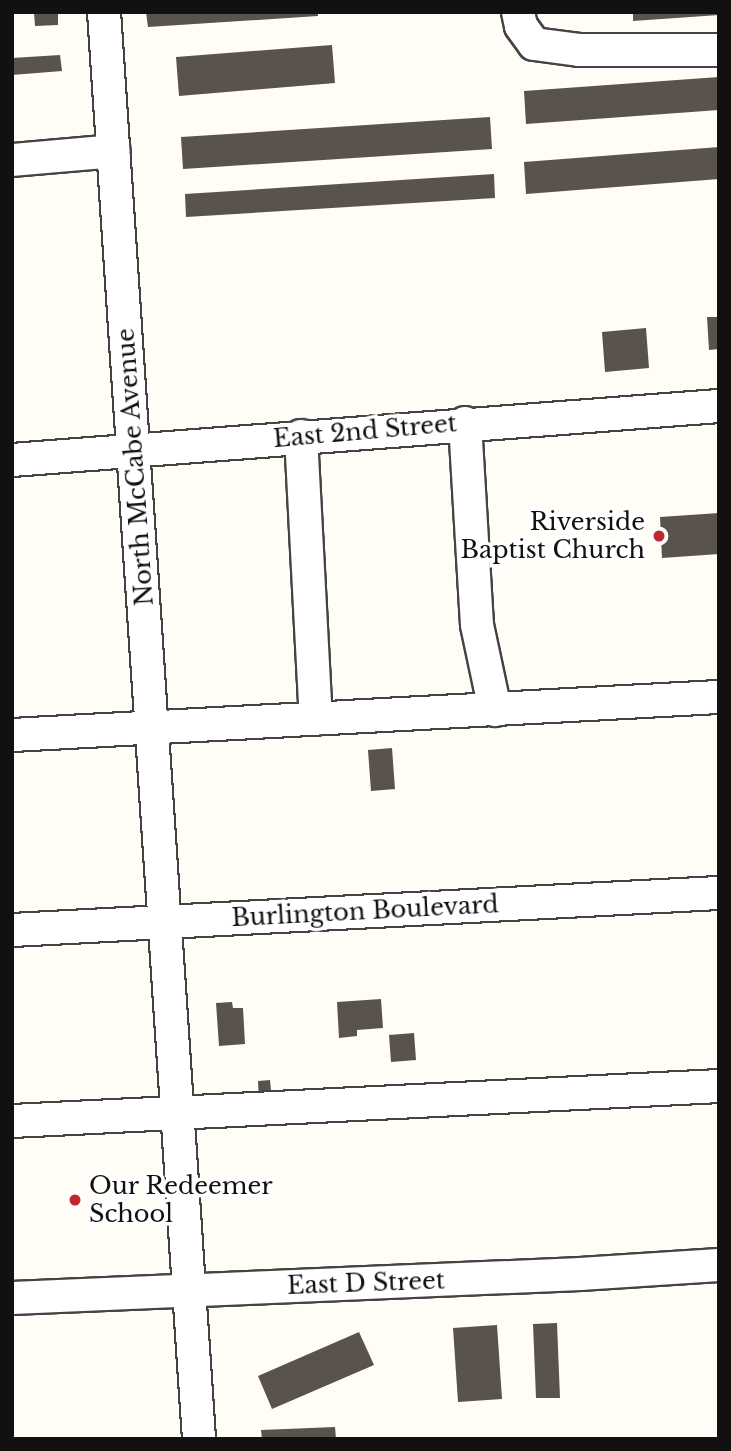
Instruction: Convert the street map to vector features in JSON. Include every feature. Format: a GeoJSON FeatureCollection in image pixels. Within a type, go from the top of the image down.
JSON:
{"type":"FeatureCollection","features":[{"type":"Feature","properties":{"kind":"street","name":"North McCabe Avenue"},"geometry":{"type":"LineString","coordinates":[[104,12],[199,1439]]}},
{"type":"Feature","properties":{"kind":"street"},"geometry":{"type":"LineString","coordinates":[[518,12],[521,26],[534,44],[579,50],[719,50]]}},
{"type":"Feature","properties":{"kind":"street"},"geometry":{"type":"LineString","coordinates":[[12,160],[114,151]]}},
{"type":"Feature","properties":{"kind":"street","name":"East 2nd Street"},"geometry":{"type":"LineString","coordinates":[[12,460],[465,423],[719,406]]}},
{"type":"Feature","properties":{"kind":"street"},"geometry":{"type":"LineString","coordinates":[[465,423],[477,625],[495,710]]}},
{"type":"Feature","properties":{"kind":"street"},"geometry":{"type":"LineString","coordinates":[[301,436],[316,719]]}},
{"type":"Feature","properties":{"kind":"street"},"geometry":{"type":"LineString","coordinates":[[12,735],[719,697]]}},
{"type":"Feature","properties":{"kind":"street","name":"Burlington Boulevard"},"geometry":{"type":"LineString","coordinates":[[12,930],[719,893]]}},
{"type":"Feature","properties":{"kind":"street"},"geometry":{"type":"LineString","coordinates":[[12,1121],[719,1086]]}},
{"type":"Feature","properties":{"kind":"street","name":"East D Street"},"geometry":{"type":"LineString","coordinates":[[12,1298],[567,1275],[719,1265]]}},
{"type":"Feature","properties":{"kind":"building"},"geometry":{"type":"Polygon","coordinates":[[[34,12],[58,12],[58,25],[35,26],[34,12]]]}},
{"type":"Feature","properties":{"kind":"building"},"geometry":{"type":"Polygon","coordinates":[[[146,12],[318,12],[318,16],[148,27],[146,12]]]}},
{"type":"Feature","properties":{"kind":"building"},"geometry":{"type":"Polygon","coordinates":[[[633,12],[719,12],[719,15],[633,21],[633,12]]]}},
{"type":"Feature","properties":{"kind":"building"},"geometry":{"type":"Polygon","coordinates":[[[332,45],[335,83],[179,96],[176,57],[332,45]]]}},
{"type":"Feature","properties":{"kind":"building"},"geometry":{"type":"Polygon","coordinates":[[[60,55],[62,71],[12,75],[12,58],[60,55]]]}},
{"type":"Feature","properties":{"kind":"building"},"geometry":{"type":"Polygon","coordinates":[[[719,77],[719,110],[526,124],[524,91],[719,77]]]}},
{"type":"Feature","properties":{"kind":"building"},"geometry":{"type":"Polygon","coordinates":[[[490,117],[492,149],[183,169],[181,137],[490,117]]]}},
{"type":"Feature","properties":{"kind":"building"},"geometry":{"type":"Polygon","coordinates":[[[719,147],[719,179],[526,194],[524,162],[719,147]]]}},
{"type":"Feature","properties":{"kind":"building"},"geometry":{"type":"Polygon","coordinates":[[[494,174],[495,198],[186,217],[185,194],[494,174]]]}},
{"type":"Feature","properties":{"kind":"building"},"geometry":{"type":"Polygon","coordinates":[[[707,317],[719,317],[719,349],[709,350],[707,317]]]}},
{"type":"Feature","properties":{"kind":"building"},"geometry":{"type":"Polygon","coordinates":[[[646,328],[649,368],[605,372],[602,332],[646,328]]]}},
{"type":"Feature","properties":{"kind":"building"},"geometry":{"type":"Polygon","coordinates":[[[719,513],[719,554],[662,558],[660,517],[719,513]]]}},
{"type":"Feature","properties":{"kind":"building"},"geometry":{"type":"Polygon","coordinates":[[[392,748],[395,789],[371,791],[368,750],[392,748]]]}},
{"type":"Feature","properties":{"kind":"building"},"geometry":{"type":"Polygon","coordinates":[[[381,999],[383,1028],[357,1030],[357,1036],[339,1038],[337,1002],[381,999]]]}},
{"type":"Feature","properties":{"kind":"building"},"geometry":{"type":"Polygon","coordinates":[[[232,1002],[233,1008],[243,1008],[245,1044],[219,1046],[216,1003],[232,1002]]]}},
{"type":"Feature","properties":{"kind":"building"},"geometry":{"type":"Polygon","coordinates":[[[414,1033],[416,1060],[391,1062],[389,1035],[414,1033]]]}},
{"type":"Feature","properties":{"kind":"building"},"geometry":{"type":"Polygon","coordinates":[[[270,1080],[272,1102],[259,1103],[258,1081],[270,1080]]]}},
{"type":"Feature","properties":{"kind":"building"},"geometry":{"type":"Polygon","coordinates":[[[241,1092],[242,1103],[217,1104],[216,1093],[241,1092]]]}},
{"type":"Feature","properties":{"kind":"building"},"geometry":{"type":"Polygon","coordinates":[[[557,1323],[560,1398],[536,1398],[533,1324],[557,1323]]]}},
{"type":"Feature","properties":{"kind":"building"},"geometry":{"type":"Polygon","coordinates":[[[497,1325],[502,1399],[458,1402],[453,1328],[497,1325]]]}},
{"type":"Feature","properties":{"kind":"building"},"geometry":{"type":"Polygon","coordinates":[[[359,1332],[374,1365],[272,1409],[258,1376],[359,1332]]]}},
{"type":"Feature","properties":{"kind":"building"},"geometry":{"type":"Polygon","coordinates":[[[335,1427],[336,1439],[262,1439],[261,1430],[335,1427]]]}},
{"type":"Feature","properties":{"kind":"place","name":"Riverside Baptist Church"},"geometry":{"type":"Point","coordinates":[659,536]}},
{"type":"Feature","properties":{"kind":"place","name":"Our Redeemer School"},"geometry":{"type":"Point","coordinates":[75,1200]}}]}
